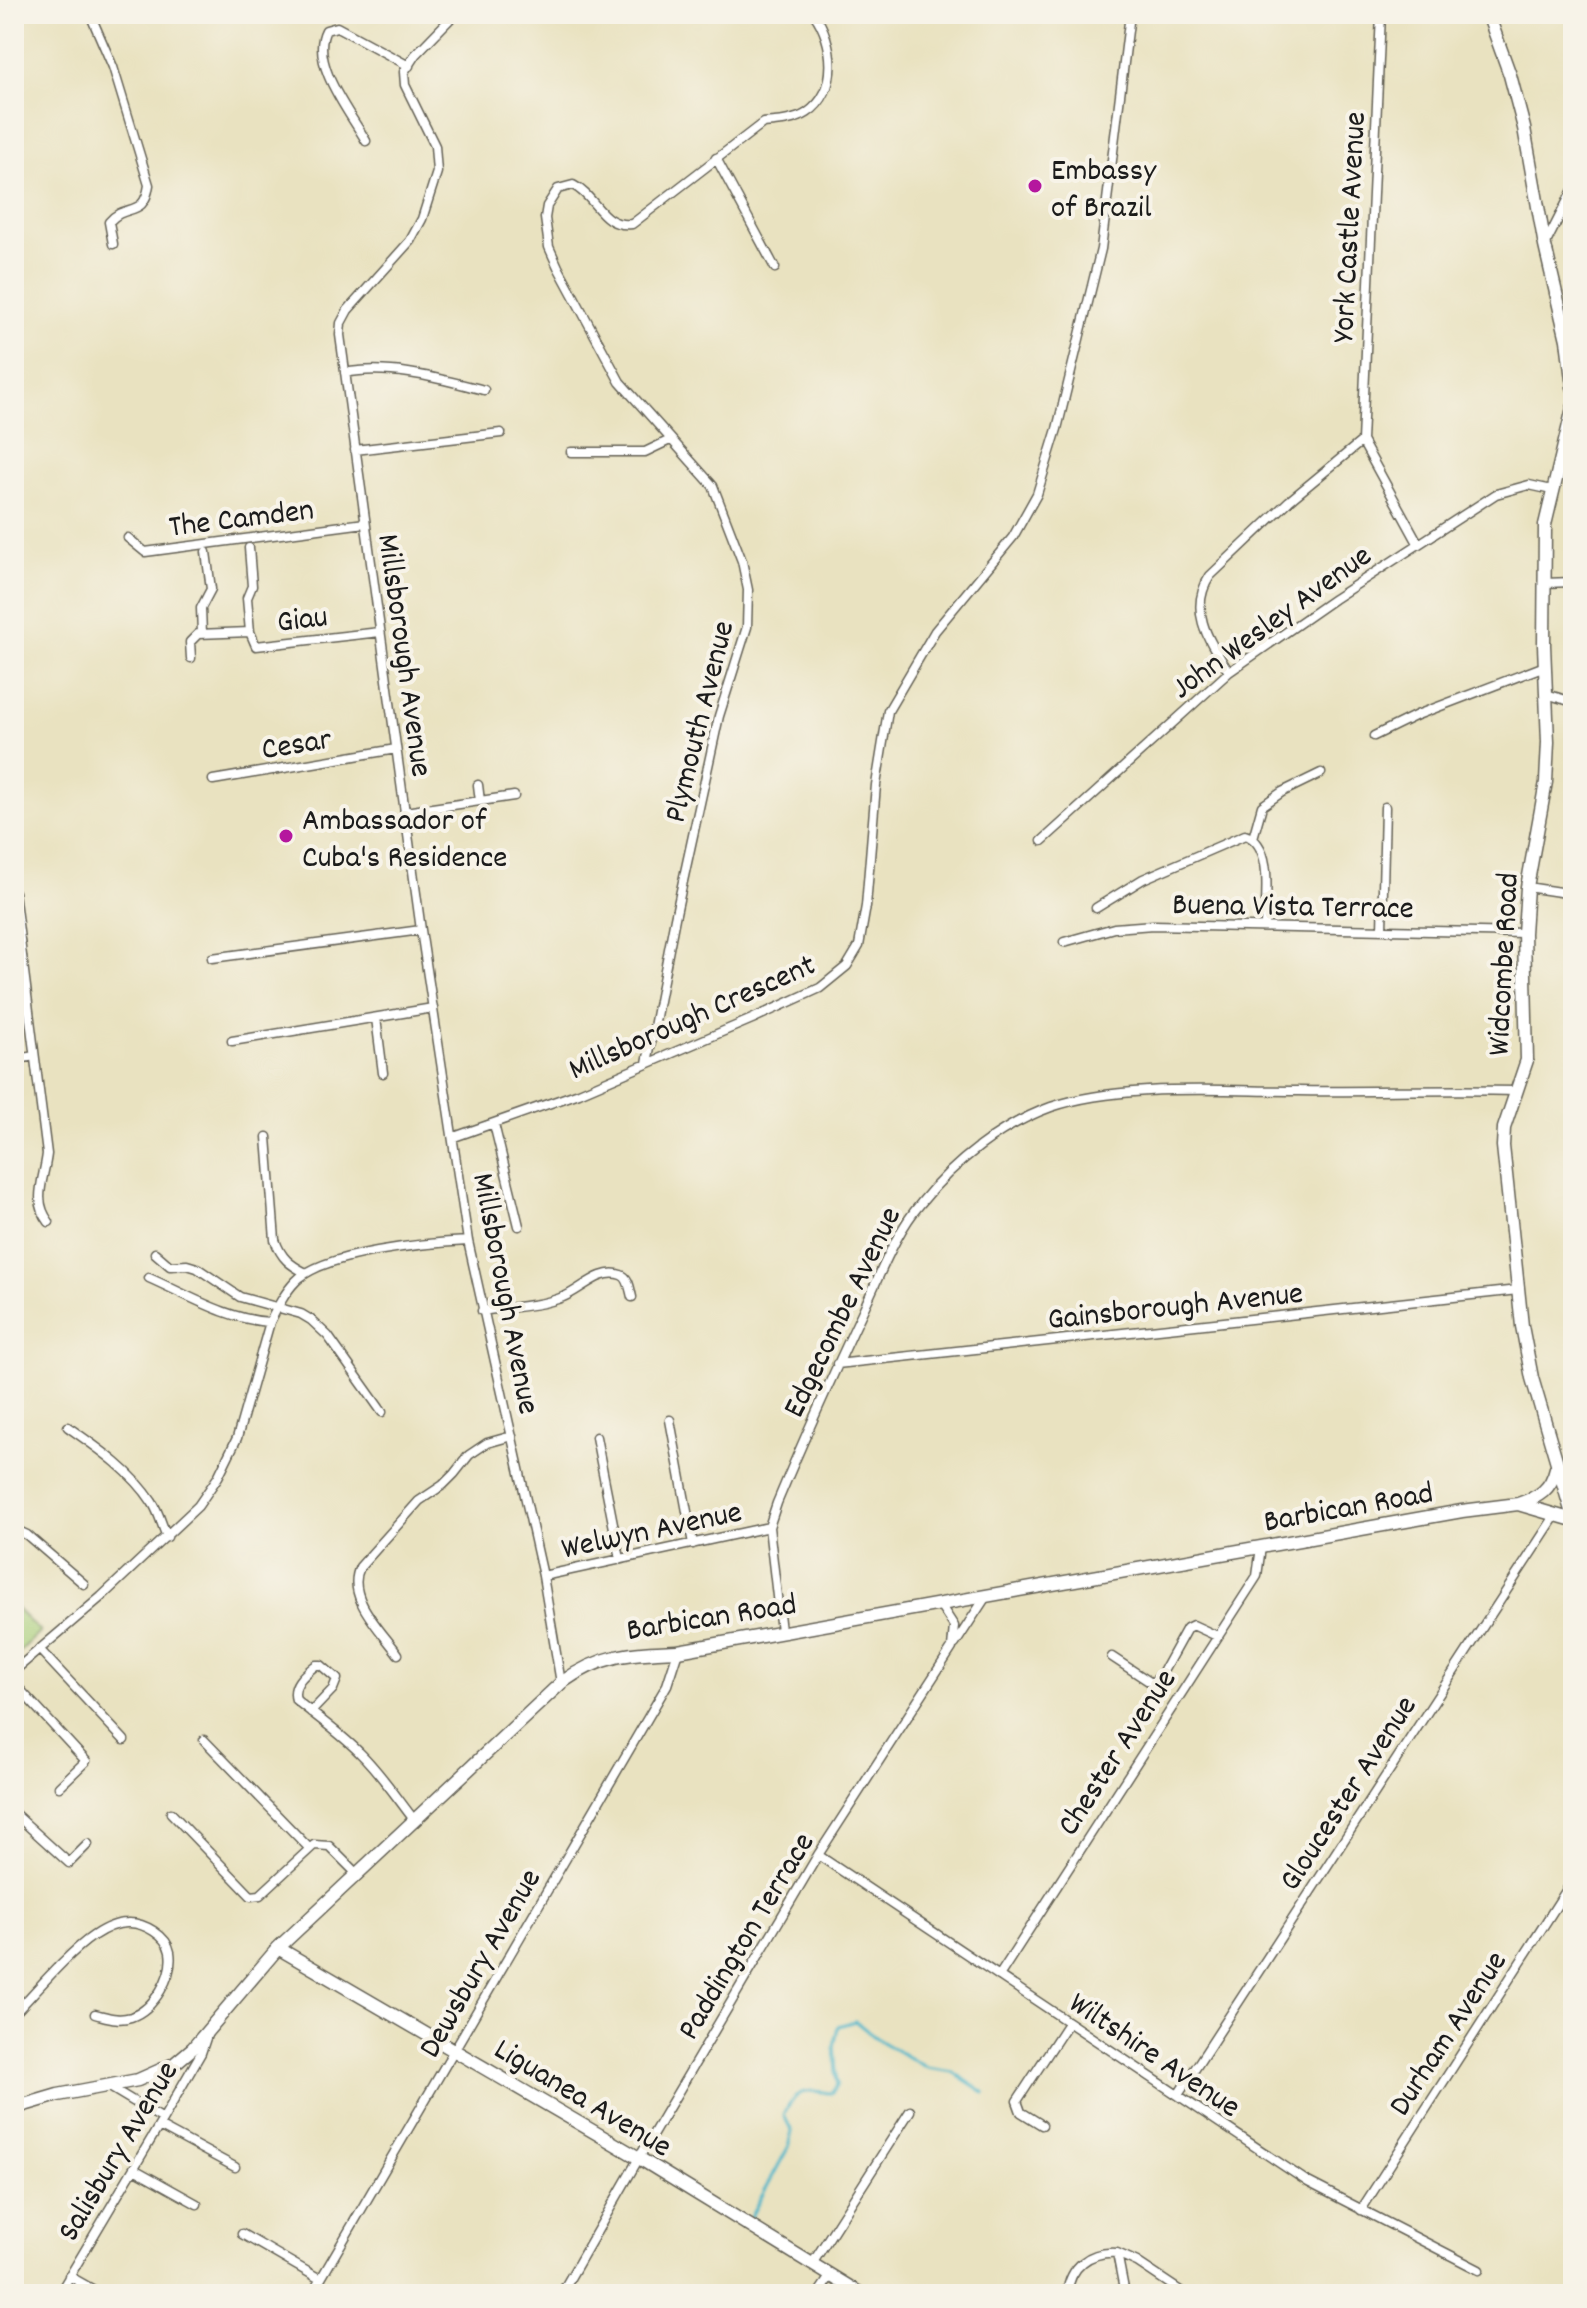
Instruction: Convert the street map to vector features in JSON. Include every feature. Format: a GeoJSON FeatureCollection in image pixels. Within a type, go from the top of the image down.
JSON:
{"type":"FeatureCollection","features":[{"type":"Feature","properties":{"kind":"main road"},"geometry":{"type":"LineString","coordinates":[[1488,14],[1510,75],[1524,128],[1573,387]]}},
{"type":"Feature","properties":{"kind":"main road","name":"Widcombe Road"},"geometry":{"type":"LineString","coordinates":[[1573,408],[1545,525],[1546,782],[1527,887],[1524,933],[1527,1060],[1504,1128],[1503,1146],[1522,1326],[1532,1378],[1573,1518]]}},
{"type":"Feature","properties":{"kind":"main road"},"geometry":{"type":"LineString","coordinates":[[1518,1504],[1548,1489],[1557,1464]]}},
{"type":"Feature","properties":{"kind":"main road","name":"Barbican Road"},"geometry":{"type":"LineString","coordinates":[[14,2108],[58,2095],[138,2080],[174,2064],[193,2048],[278,1948],[561,1683],[580,1669],[606,1658],[626,1653],[678,1651],[1462,1511],[1518,1504],[1555,1516],[1573,1518]]}},
{"type":"Feature","properties":{"kind":"main road","name":"Liguanea Avenue"},"geometry":{"type":"LineString","coordinates":[[278,1948],[639,2158],[861,2294]]}},
{"type":"Feature","properties":{"kind":"street"},"geometry":{"type":"LineString","coordinates":[[90,14],[113,67],[149,185],[147,199],[138,209],[117,213],[109,222],[113,244]]}},
{"type":"Feature","properties":{"kind":"street"},"geometry":{"type":"LineString","coordinates":[[366,141],[335,92],[327,73],[323,47],[326,30],[337,27],[409,66],[415,55],[455,14]]}},
{"type":"Feature","properties":{"kind":"street","name":"Plymouth Avenue"},"geometry":{"type":"LineString","coordinates":[[647,1063],[719,716],[741,652],[749,609],[742,561],[713,486],[620,382],[558,267],[549,247],[545,218],[547,206],[558,189],[573,185],[587,194],[612,222],[632,224],[763,123],[807,113],[826,89],[831,64],[822,25],[814,14]]}},
{"type":"Feature","properties":{"kind":"street","name":"Millsborough Crescent"},"geometry":{"type":"LineString","coordinates":[[454,1137],[579,1093],[820,988],[847,966],[859,946],[866,906],[876,785],[888,711],[935,631],[1013,537],[1037,494],[1057,429],[1101,249],[1130,14]]}},
{"type":"Feature","properties":{"kind":"street","name":"York Castle Avenue"},"geometry":{"type":"LineString","coordinates":[[1362,441],[1381,14]]}},
{"type":"Feature","properties":{"kind":"street","name":"Millsborough Avenue"},"geometry":{"type":"LineString","coordinates":[[409,66],[404,72],[405,85],[435,146],[437,172],[422,219],[410,241],[348,310],[341,323],[345,373],[380,632],[392,750],[405,812],[468,1241],[543,1576],[561,1683]]}},
{"type":"Feature","properties":{"kind":"street"},"geometry":{"type":"LineString","coordinates":[[716,158],[775,268]]}},
{"type":"Feature","properties":{"kind":"street"},"geometry":{"type":"LineString","coordinates":[[1545,246],[1573,190]]}},
{"type":"Feature","properties":{"kind":"street"},"geometry":{"type":"LineString","coordinates":[[345,373],[379,372],[434,377],[484,390]]}},
{"type":"Feature","properties":{"kind":"street"},"geometry":{"type":"LineString","coordinates":[[355,450],[501,433]]}},
{"type":"Feature","properties":{"kind":"street"},"geometry":{"type":"LineString","coordinates":[[571,452],[645,452],[670,440]]}},
{"type":"Feature","properties":{"kind":"street"},"geometry":{"type":"LineString","coordinates":[[1229,672],[1201,623],[1200,595],[1204,585],[1289,501],[1362,441],[1418,543]]}},
{"type":"Feature","properties":{"kind":"street","name":"John Wesley Avenue"},"geometry":{"type":"LineString","coordinates":[[1042,841],[1229,672],[1418,543],[1496,494],[1529,485],[1552,490]]}},
{"type":"Feature","properties":{"kind":"street","name":"The Camden"},"geometry":{"type":"LineString","coordinates":[[128,538],[145,552],[365,523]]}},
{"type":"Feature","properties":{"kind":"street","name":"Giau"},"geometry":{"type":"LineString","coordinates":[[249,548],[252,586],[247,598],[252,643],[261,647],[380,632]]}},
{"type":"Feature","properties":{"kind":"street"},"geometry":{"type":"LineString","coordinates":[[191,658],[190,642],[193,637],[202,634],[201,608],[211,589],[206,552]]}},
{"type":"Feature","properties":{"kind":"street"},"geometry":{"type":"LineString","coordinates":[[1544,583],[1573,582]]}},
{"type":"Feature","properties":{"kind":"street","name":"Giau"},"geometry":{"type":"LineString","coordinates":[[202,634],[250,632]]}},
{"type":"Feature","properties":{"kind":"street"},"geometry":{"type":"LineString","coordinates":[[1374,736],[1417,715],[1545,666]]}},
{"type":"Feature","properties":{"kind":"street"},"geometry":{"type":"LineString","coordinates":[[1546,694],[1573,702]]}},
{"type":"Feature","properties":{"kind":"street","name":"Cesar"},"geometry":{"type":"LineString","coordinates":[[213,780],[392,750]]}},
{"type":"Feature","properties":{"kind":"street"},"geometry":{"type":"LineString","coordinates":[[1253,838],[1262,806],[1282,792],[1321,773]]}},
{"type":"Feature","properties":{"kind":"street"},"geometry":{"type":"LineString","coordinates":[[478,785],[480,801]]}},
{"type":"Feature","properties":{"kind":"street"},"geometry":{"type":"LineString","coordinates":[[493,787],[495,799]]}},
{"type":"Feature","properties":{"kind":"street"},"geometry":{"type":"LineString","coordinates":[[405,812],[514,796]]}},
{"type":"Feature","properties":{"kind":"street"},"geometry":{"type":"LineString","coordinates":[[1382,930],[1385,807]]}},
{"type":"Feature","properties":{"kind":"street"},"geometry":{"type":"LineString","coordinates":[[1096,908],[1143,879],[1245,835],[1261,847],[1266,867],[1265,926]]}},
{"type":"Feature","properties":{"kind":"street"},"geometry":{"type":"LineString","coordinates":[[1527,887],[1573,894]]}},
{"type":"Feature","properties":{"kind":"street"},"geometry":{"type":"LineString","coordinates":[[14,892],[47,1154],[38,1196],[40,1211],[49,1222]]}},
{"type":"Feature","properties":{"kind":"street","name":"Buena Vista Terrace"},"geometry":{"type":"LineString","coordinates":[[1064,942],[1131,926],[1524,933]]}},
{"type":"Feature","properties":{"kind":"street"},"geometry":{"type":"LineString","coordinates":[[212,958],[421,930]]}},
{"type":"Feature","properties":{"kind":"street"},"geometry":{"type":"LineString","coordinates":[[232,1041],[433,1008]]}},
{"type":"Feature","properties":{"kind":"street"},"geometry":{"type":"LineString","coordinates":[[376,1018],[383,1073]]}},
{"type":"Feature","properties":{"kind":"street"},"geometry":{"type":"LineString","coordinates":[[14,1060],[34,1056]]}},
{"type":"Feature","properties":{"kind":"street","name":"Edgecombe Avenue"},"geometry":{"type":"LineString","coordinates":[[781,1631],[769,1527],[792,1466],[900,1233],[919,1205],[966,1157],[1014,1125],[1048,1108],[1104,1095],[1183,1090],[1517,1091]]}},
{"type":"Feature","properties":{"kind":"street"},"geometry":{"type":"LineString","coordinates":[[494,1124],[519,1226]]}},
{"type":"Feature","properties":{"kind":"street"},"geometry":{"type":"LineString","coordinates":[[267,1137],[275,1240],[280,1253],[291,1266],[306,1273]]}},
{"type":"Feature","properties":{"kind":"street"},"geometry":{"type":"LineString","coordinates":[[14,1671],[198,1506],[218,1477],[237,1438],[270,1322],[297,1280],[324,1264],[385,1250],[468,1241]]}},
{"type":"Feature","properties":{"kind":"street"},"geometry":{"type":"LineString","coordinates":[[155,1253],[170,1266],[197,1268],[240,1297],[301,1314],[328,1336],[382,1412]]}},
{"type":"Feature","properties":{"kind":"street"},"geometry":{"type":"LineString","coordinates":[[482,1311],[563,1297],[610,1274],[622,1275],[626,1279],[632,1297]]}},
{"type":"Feature","properties":{"kind":"street"},"geometry":{"type":"LineString","coordinates":[[149,1278],[231,1314],[252,1321],[270,1322]]}},
{"type":"Feature","properties":{"kind":"street","name":"Gainsborough Avenue"},"geometry":{"type":"LineString","coordinates":[[837,1364],[1518,1290]]}},
{"type":"Feature","properties":{"kind":"street"},"geometry":{"type":"LineString","coordinates":[[670,1420],[693,1544]]}},
{"type":"Feature","properties":{"kind":"street"},"geometry":{"type":"LineString","coordinates":[[68,1427],[106,1453],[142,1490],[153,1503],[167,1537]]}},
{"type":"Feature","properties":{"kind":"street"},"geometry":{"type":"LineString","coordinates":[[398,1654],[358,1598],[355,1577],[360,1567],[419,1501],[443,1485],[469,1455],[487,1443],[512,1436]]}},
{"type":"Feature","properties":{"kind":"street"},"geometry":{"type":"LineString","coordinates":[[596,1437],[620,1559]]}},
{"type":"Feature","properties":{"kind":"street","name":"Gloucester Avenue"},"geometry":{"type":"LineString","coordinates":[[1178,2095],[1555,1516]]}},
{"type":"Feature","properties":{"kind":"street","name":"Welwyn Avenue"},"geometry":{"type":"LineString","coordinates":[[543,1576],[769,1527]]}},
{"type":"Feature","properties":{"kind":"street"},"geometry":{"type":"LineString","coordinates":[[14,1529],[27,1535],[84,1584]]}},
{"type":"Feature","properties":{"kind":"street","name":"Chester Avenue"},"geometry":{"type":"LineString","coordinates":[[999,1976],[1257,1576],[1261,1547]]}},
{"type":"Feature","properties":{"kind":"street","name":"Paddington Terrace"},"geometry":{"type":"LineString","coordinates":[[561,2294],[818,1855],[987,1595]]}},
{"type":"Feature","properties":{"kind":"street"},"geometry":{"type":"LineString","coordinates":[[939,1603],[954,1626],[952,1648]]}},
{"type":"Feature","properties":{"kind":"street"},"geometry":{"type":"LineString","coordinates":[[1112,1657],[1154,1682],[1187,1628],[1193,1625],[1217,1636]]}},
{"type":"Feature","properties":{"kind":"street"},"geometry":{"type":"LineString","coordinates":[[39,1649],[124,1740]]}},
{"type":"Feature","properties":{"kind":"street","name":"Dewsbury Avenue"},"geometry":{"type":"LineString","coordinates":[[312,2294],[456,2050],[643,1721],[667,1685],[678,1651]]}},
{"type":"Feature","properties":{"kind":"street"},"geometry":{"type":"LineString","coordinates":[[311,1712],[333,1689],[337,1679],[321,1665],[316,1665],[301,1679],[294,1694],[296,1700],[359,1752],[415,1821]]}},
{"type":"Feature","properties":{"kind":"street"},"geometry":{"type":"LineString","coordinates":[[14,1683],[86,1761],[59,1787]]}},
{"type":"Feature","properties":{"kind":"street"},"geometry":{"type":"LineString","coordinates":[[204,1740],[309,1848]]}},
{"type":"Feature","properties":{"kind":"street"},"geometry":{"type":"LineString","coordinates":[[14,1813],[69,1863],[88,1844]]}},
{"type":"Feature","properties":{"kind":"street"},"geometry":{"type":"LineString","coordinates":[[171,1813],[255,1897],[309,1848],[322,1844],[329,1846],[358,1875]]}},
{"type":"Feature","properties":{"kind":"street","name":"Wiltshire Avenue"},"geometry":{"type":"LineString","coordinates":[[818,1855],[1308,2182],[1479,2270]]}},
{"type":"Feature","properties":{"kind":"street","name":"Durham Avenue"},"geometry":{"type":"LineString","coordinates":[[1361,2210],[1573,1880]]}},
{"type":"Feature","properties":{"kind":"street"},"geometry":{"type":"LineString","coordinates":[[14,2014],[92,1936],[128,1923],[144,1926],[160,1935],[169,1949],[170,1967],[165,1983],[151,2002],[134,2016],[116,2020],[95,2014]]}},
{"type":"Feature","properties":{"kind":"street"},"geometry":{"type":"LineString","coordinates":[[1042,2125],[1021,2112],[1017,2101],[1068,2023]]}},
{"type":"Feature","properties":{"kind":"street","name":"Salisbury Avenue"},"geometry":{"type":"LineString","coordinates":[[59,2294],[201,2053],[210,2027]]}},
{"type":"Feature","properties":{"kind":"street"},"geometry":{"type":"LineString","coordinates":[[108,2086],[161,2123],[235,2167]]}},
{"type":"Feature","properties":{"kind":"street"},"geometry":{"type":"LineString","coordinates":[[812,2264],[910,2111]]}},
{"type":"Feature","properties":{"kind":"street"},"geometry":{"type":"LineString","coordinates":[[134,2169],[197,2204]]}},
{"type":"Feature","properties":{"kind":"street"},"geometry":{"type":"LineString","coordinates":[[242,2234],[320,2279]]}},
{"type":"Feature","properties":{"kind":"street"},"geometry":{"type":"LineString","coordinates":[[1067,2294],[1073,2275],[1085,2260],[1099,2252],[1117,2253],[1137,2262],[1185,2294]]}},
{"type":"Feature","properties":{"kind":"street"},"geometry":{"type":"LineString","coordinates":[[1117,2253],[1125,2294]]}},
{"type":"Feature","properties":{"kind":"street"},"geometry":{"type":"LineString","coordinates":[[818,2294],[831,2275]]}},
{"type":"Feature","properties":{"kind":"street"},"geometry":{"type":"LineString","coordinates":[[69,2276],[101,2294]]}},
{"type":"Feature","properties":{"kind":"green space"},"geometry":{"type":"Polygon","coordinates":[[[14,1606],[40,1632],[19,1652],[14,1646],[14,1606]]]}},
{"type":"Feature","properties":{"kind":"waterway"},"geometry":{"type":"LineString","coordinates":[[750,2218],[790,2144],[791,2130],[784,2115],[788,2106],[797,2095],[814,2091],[831,2093],[837,2085],[834,2047],[838,2026],[855,2021],[880,2041],[927,2068],[953,2072],[985,2093]]}},
{"type":"Feature","properties":{"kind":"place","name":"Embassy of Brazil"},"geometry":{"type":"Point","coordinates":[1035,186]}},
{"type":"Feature","properties":{"kind":"place","name":"Ambassador of Cuba's Residence"},"geometry":{"type":"Point","coordinates":[286,836]}}]}
